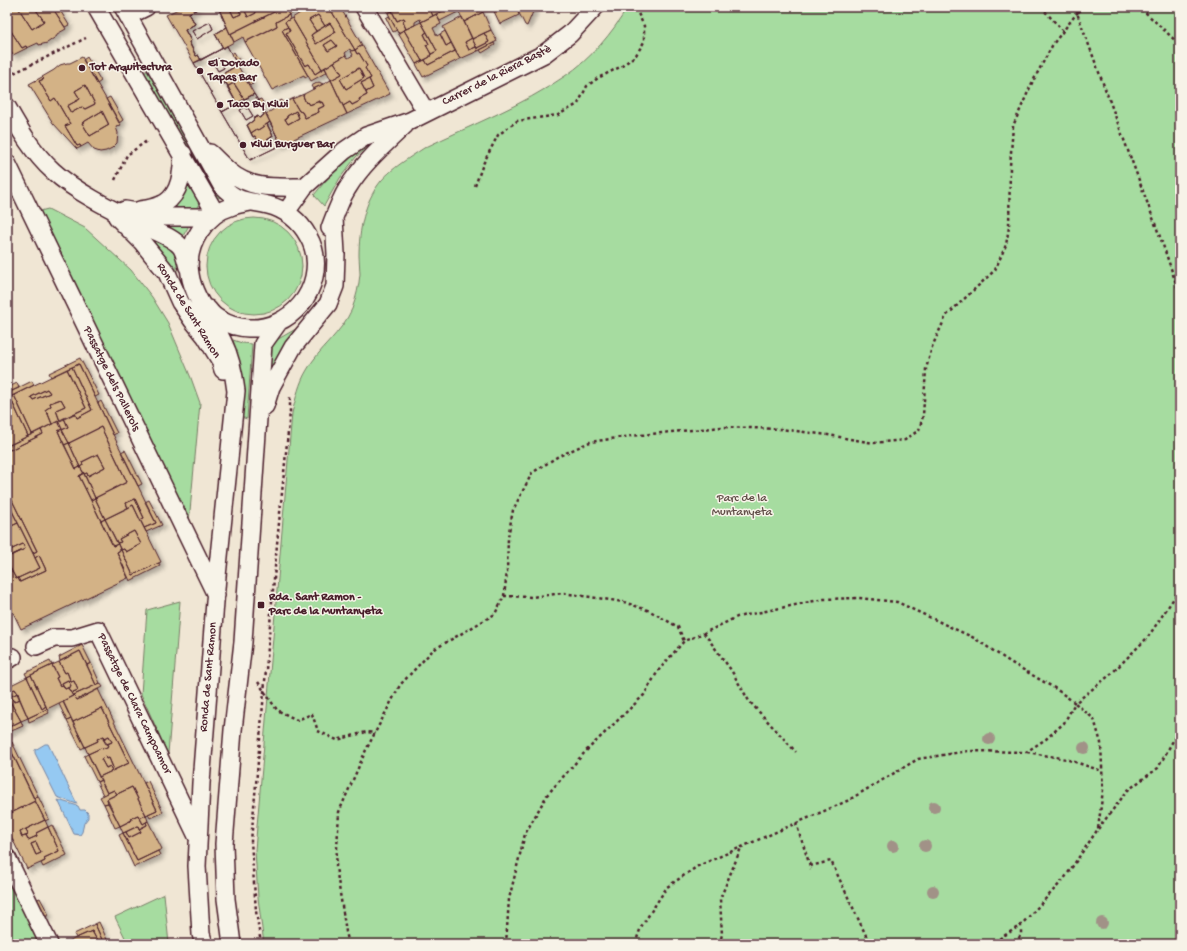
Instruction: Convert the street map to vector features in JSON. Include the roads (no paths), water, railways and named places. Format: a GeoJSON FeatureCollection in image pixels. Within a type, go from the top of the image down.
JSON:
{"type":"FeatureCollection","features":[{"type":"Feature","properties":{"kind":"street"},"geometry":{"type":"LineString","coordinates":[[96,7],[182,154],[214,215],[168,217],[106,206]]}},
{"type":"Feature","properties":{"kind":"street"},"geometry":{"type":"LineString","coordinates":[[126,12],[146,7]]}},
{"type":"Feature","properties":{"kind":"street"},"geometry":{"type":"LineString","coordinates":[[364,7],[426,112]]}},
{"type":"Feature","properties":{"kind":"street","name":"Carrer de la Riera Bastè"},"geometry":{"type":"LineString","coordinates":[[286,212],[304,187],[344,151],[366,136],[410,121],[544,54],[570,34],[595,7]]}},
{"type":"Feature","properties":{"kind":"street","name":"Ronda de Sant Ramon"},"geometry":{"type":"LineString","coordinates":[[126,12],[222,186],[230,194],[237,198],[269,205],[286,212],[299,223],[308,237],[314,252],[316,269],[312,286],[304,301],[293,314],[278,323],[258,328],[238,327],[219,319],[204,306]]}},
{"type":"Feature","properties":{"kind":"street"},"geometry":{"type":"LineString","coordinates":[[7,107],[26,139],[53,172],[75,188],[106,206],[168,237],[180,247],[185,256],[190,274]]}},
{"type":"Feature","properties":{"kind":"street","name":"Carrer de la Riera Bastè"},"geometry":{"type":"LineString","coordinates":[[316,269],[334,218],[347,189],[361,170],[379,150],[410,121]]}},
{"type":"Feature","properties":{"kind":"street","name":"Ronda de Sant Ramon"},"geometry":{"type":"LineString","coordinates":[[197,140],[231,173],[249,182],[264,187],[304,187]]}},
{"type":"Feature","properties":{"kind":"street"},"geometry":{"type":"LineString","coordinates":[[135,212],[165,203],[176,191],[182,174],[182,154]]}},
{"type":"Feature","properties":{"kind":"street","name":"Passatge dels Pallerols"},"geometry":{"type":"LineString","coordinates":[[7,163],[216,595]]}},
{"type":"Feature","properties":{"kind":"street","name":"Ronda de Sant Ramon"},"geometry":{"type":"LineString","coordinates":[[204,944],[197,866],[201,783],[216,595],[236,391],[233,368],[224,342],[194,291],[190,274],[190,258],[193,242],[201,229],[214,215],[233,206],[251,202]]}},
{"type":"Feature","properties":{"kind":"street","name":"Ronda de Sant Ramon"},"geometry":{"type":"LineString","coordinates":[[106,206],[142,242],[167,273],[180,302],[206,337],[220,360],[235,411]]}},
{"type":"Feature","properties":{"kind":"street","name":"Ronda de Sant Ramon"},"geometry":{"type":"LineString","coordinates":[[258,427],[271,387],[293,347],[328,304],[335,286],[336,254],[334,218]]}},
{"type":"Feature","properties":{"kind":"street","name":"Ronda de Sant Ramon"},"geometry":{"type":"LineString","coordinates":[[232,944],[226,898],[224,844],[233,730],[243,635],[263,344],[278,323]]}},
{"type":"Feature","properties":{"kind":"street","name":"Passatge de Clara Campoamor"},"geometry":{"type":"LineString","coordinates":[[36,646],[54,638],[72,638],[98,630],[198,837]]}},
{"type":"Feature","properties":{"kind":"street"},"geometry":{"type":"LineString","coordinates":[[7,858],[49,944]]}},
{"type":"Feature","properties":{"kind":"water"},"geometry":{"type":"Polygon","coordinates":[[[45,744],[48,744],[77,804],[57,797],[35,753],[35,750],[45,744]]]}},
{"type":"Feature","properties":{"kind":"water"},"geometry":{"type":"Polygon","coordinates":[[[58,800],[78,806],[80,810],[85,810],[88,813],[88,818],[84,823],[80,835],[74,834],[58,800]]]}},
{"type":"Feature","properties":{"kind":"place","name":"Tot Arquitectura"},"geometry":{"type":"Point","coordinates":[82,68]}},
{"type":"Feature","properties":{"kind":"place","name":"El Dorado Tapas Bar"},"geometry":{"type":"Point","coordinates":[200,71]}},
{"type":"Feature","properties":{"kind":"place","name":"Taco By Kiwi"},"geometry":{"type":"Point","coordinates":[220,105]}},
{"type":"Feature","properties":{"kind":"place","name":"Kiwi Burguer Bar"},"geometry":{"type":"Point","coordinates":[243,145]}},
{"type":"Feature","properties":{"kind":"place","name":"Rda. Sant Ramon - Parc de la Muntanyeta"},"geometry":{"type":"Point","coordinates":[261,605]}},
{"type":"Feature","properties":{"kind":"park label","name":"Parc de la Muntanyeta"},"geometry":{"type":"Point","coordinates":[742,506]}}]}
